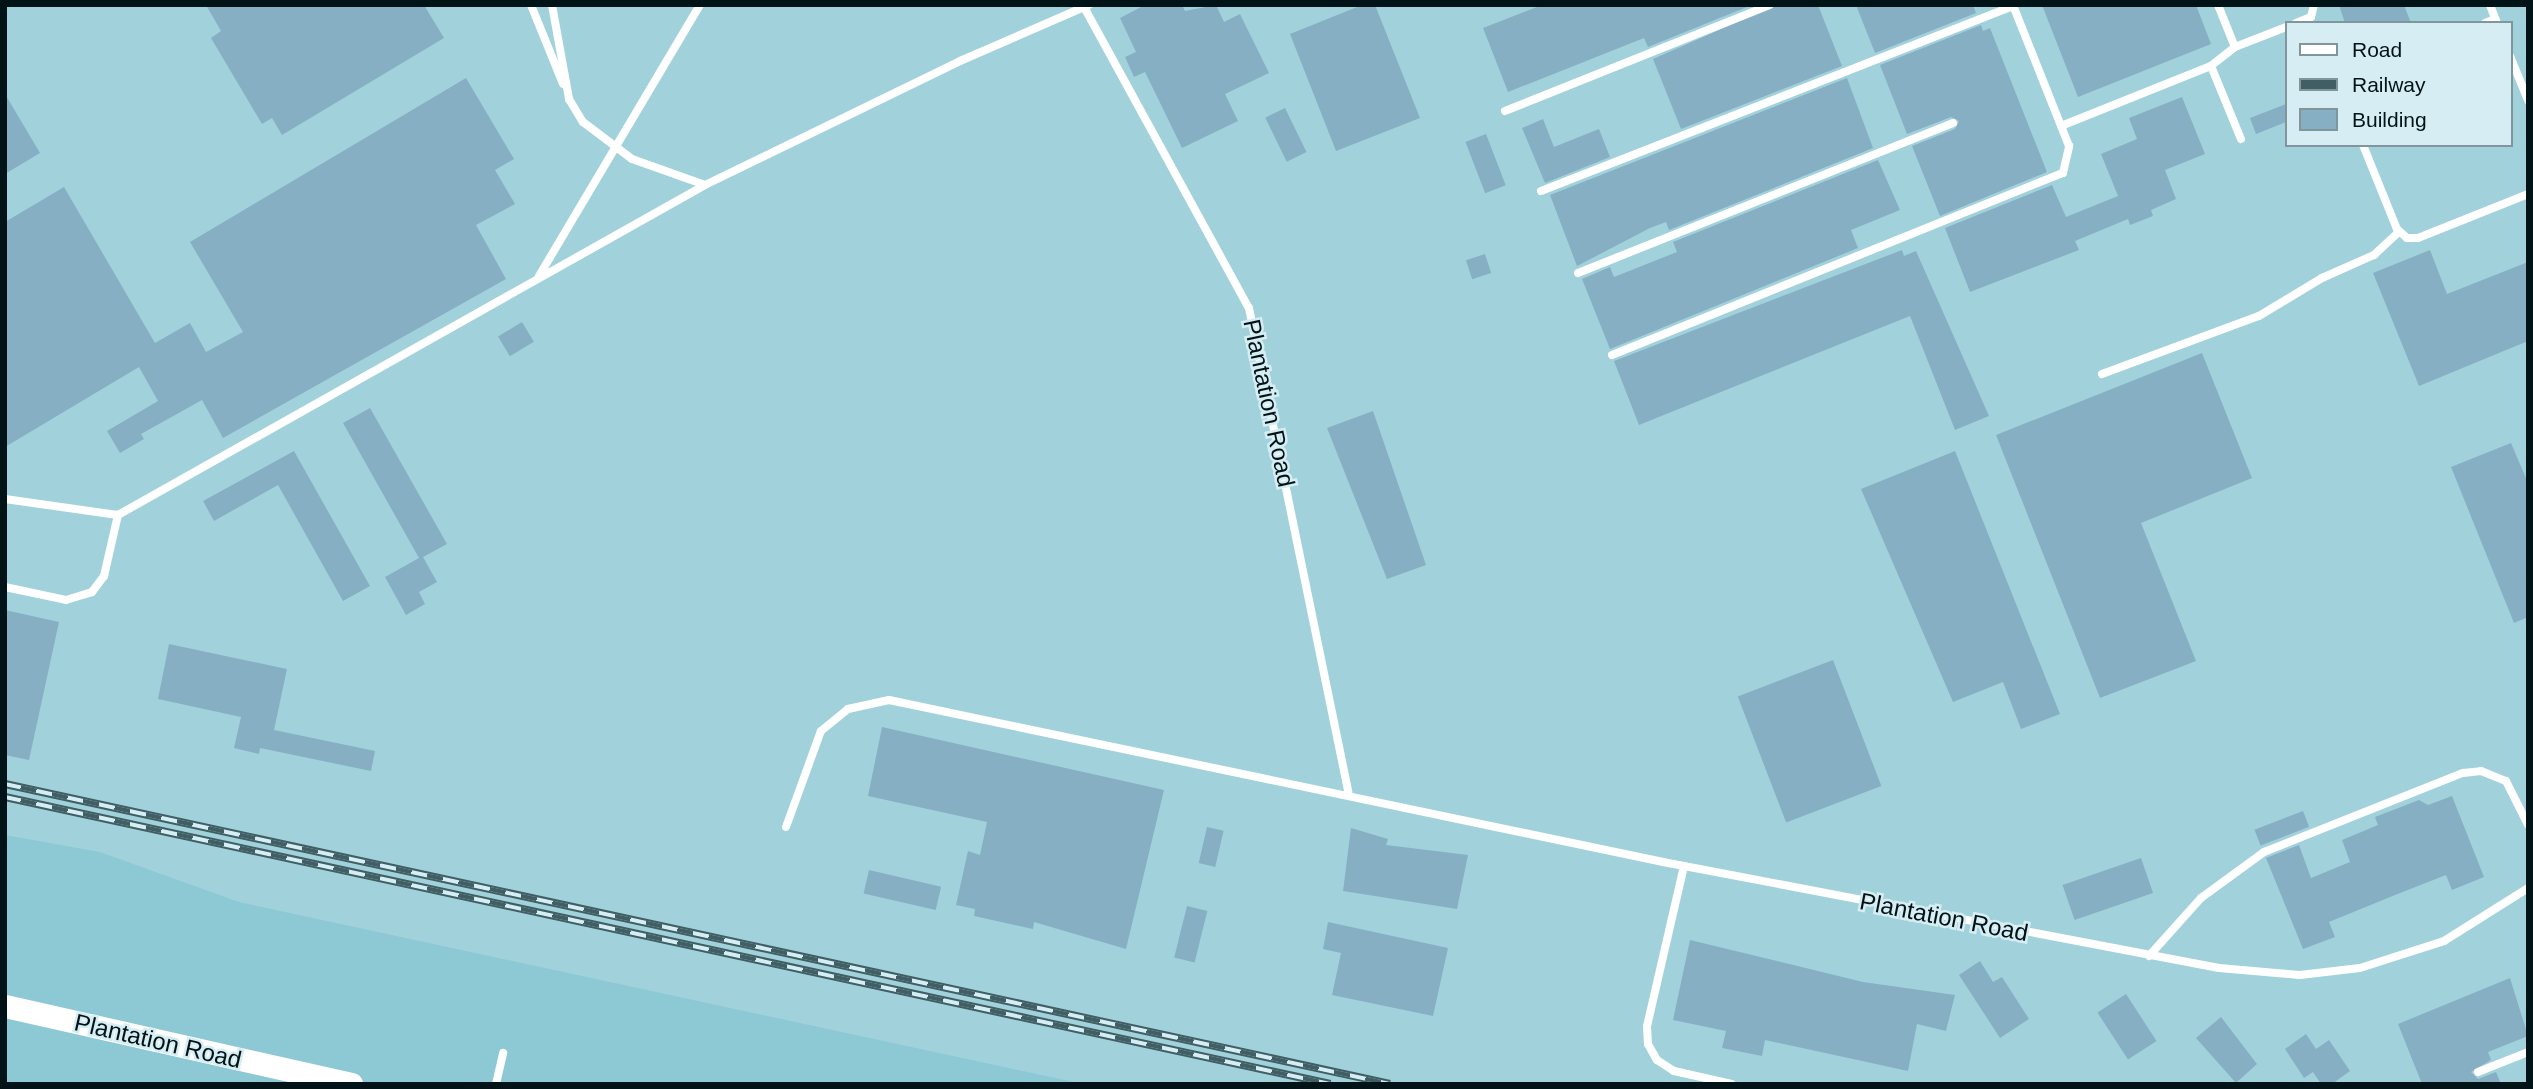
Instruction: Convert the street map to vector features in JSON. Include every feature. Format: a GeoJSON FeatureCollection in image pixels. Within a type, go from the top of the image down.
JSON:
{"type":"FeatureCollection","features":[{"type":"Feature","properties":{"kind":"street","name":"Plantation Road"},"geometry":{"type":"LineString","coordinates":[[5,1006],[351,1084]]}},
{"type":"Feature","properties":{"kind":"lane"},"geometry":{"type":"LineString","coordinates":[[531,5],[569,99],[583,122],[632,159],[705,185]]}},
{"type":"Feature","properties":{"kind":"lane"},"geometry":{"type":"LineString","coordinates":[[552,5],[569,99]]}},
{"type":"Feature","properties":{"kind":"lane"},"geometry":{"type":"LineString","coordinates":[[539,276],[700,5]]}},
{"type":"Feature","properties":{"kind":"lane"},"geometry":{"type":"LineString","coordinates":[[1504,111],[1770,5]]}},
{"type":"Feature","properties":{"kind":"lane"},"geometry":{"type":"LineString","coordinates":[[1541,191],[2013,5],[2061,126],[2070,156],[2056,178],[1612,355]]}},
{"type":"Feature","properties":{"kind":"lane"},"geometry":{"type":"LineString","coordinates":[[2218,5],[2235,47]]}},
{"type":"Feature","properties":{"kind":"lane"},"geometry":{"type":"LineString","coordinates":[[2312,20],[2314,5]]}},
{"type":"Feature","properties":{"kind":"lane"},"geometry":{"type":"LineString","coordinates":[[2490,5],[2496,21]]}},
{"type":"Feature","properties":{"kind":"lane"},"geometry":{"type":"LineString","coordinates":[[5,499],[118,515],[705,185],[960,61],[1087,6]]}},
{"type":"Feature","properties":{"kind":"lane","name":"Plantation Road"},"geometry":{"type":"LineString","coordinates":[[1087,6],[1249,308],[1348,792]]}},
{"type":"Feature","properties":{"kind":"lane"},"geometry":{"type":"LineString","coordinates":[[2061,126],[2211,66],[2235,47],[2284,28]]}},
{"type":"Feature","properties":{"kind":"lane"},"geometry":{"type":"LineString","coordinates":[[2512,61],[2528,100]]}},
{"type":"Feature","properties":{"kind":"lane"},"geometry":{"type":"LineString","coordinates":[[2211,66],[2241,139]]}},
{"type":"Feature","properties":{"kind":"lane"},"geometry":{"type":"LineString","coordinates":[[1578,273],[1953,123]]}},
{"type":"Feature","properties":{"kind":"lane"},"geometry":{"type":"LineString","coordinates":[[2364,147],[2399,232],[2418,238],[2528,194]]}},
{"type":"Feature","properties":{"kind":"lane"},"geometry":{"type":"LineString","coordinates":[[2102,374],[2259,316],[2322,278],[2374,255],[2399,232]]}},
{"type":"Feature","properties":{"kind":"lane"},"geometry":{"type":"LineString","coordinates":[[5,587],[66,600],[92,592],[104,576],[118,515]]}},
{"type":"Feature","properties":{"kind":"lane","name":"Plantation Road"},"geometry":{"type":"LineString","coordinates":[[786,827],[821,731],[848,709],[889,700],[1348,792],[1684,866],[2149,956],[2300,975],[2360,968],[2444,941],[2528,888]]}},
{"type":"Feature","properties":{"kind":"lane"},"geometry":{"type":"LineString","coordinates":[[2149,956],[2209,891],[2264,852],[2463,773],[2481,771],[2506,781],[2528,825]]}},
{"type":"Feature","properties":{"kind":"lane"},"geometry":{"type":"LineString","coordinates":[[1684,866],[1647,1026],[1648,1044],[1657,1060],[1674,1071],[1732,1084]]}},
{"type":"Feature","properties":{"kind":"lane"},"geometry":{"type":"LineString","coordinates":[[2478,1072],[2528,1052]]}},
{"type":"Feature","properties":{"kind":"lane"},"geometry":{"type":"LineString","coordinates":[[496,1084],[503,1053]]}},
{"type":"Feature","properties":{"kind":"shaded area"},"geometry":{"type":"Polygon","coordinates":[[[5,835],[100,852],[239,902],[1083,1084],[5,1084],[5,835]]]}},
{"type":"Feature","properties":{"kind":"building"},"geometry":{"type":"Polygon","coordinates":[[[206,5],[424,5],[444,38],[282,135],[272,118],[262,124],[211,38],[221,31],[206,5]]]}},
{"type":"Feature","properties":{"kind":"building"},"geometry":{"type":"Polygon","coordinates":[[[1145,5],[1182,5],[1185,11],[1216,5],[1224,22],[1240,14],[1269,73],[1225,94],[1238,121],[1182,148],[1145,72],[1134,77],[1125,57],[1136,52],[1120,18],[1145,5]]]}},
{"type":"Feature","properties":{"kind":"building"},"geometry":{"type":"Polygon","coordinates":[[[1362,5],[1375,5],[1420,118],[1336,151],[1290,34],[1362,5]]]}},
{"type":"Feature","properties":{"kind":"building"},"geometry":{"type":"Polygon","coordinates":[[[1542,5],[1752,5],[1648,47],[1644,38],[1508,92],[1483,28],[1542,5]]]}},
{"type":"Feature","properties":{"kind":"building"},"geometry":{"type":"Polygon","coordinates":[[[1776,5],[1818,5],[1842,66],[1681,129],[1653,59],[1776,5]]]}},
{"type":"Feature","properties":{"kind":"building"},"geometry":{"type":"Polygon","coordinates":[[[1856,5],[1973,5],[1976,13],[1875,53],[1856,5]]]}},
{"type":"Feature","properties":{"kind":"building"},"geometry":{"type":"Polygon","coordinates":[[[2042,5],[2196,5],[2211,44],[2078,97],[2042,5]]]}},
{"type":"Feature","properties":{"kind":"building"},"geometry":{"type":"Polygon","coordinates":[[[2339,5],[2404,5],[2410,21],[2344,21],[2339,5]]]}},
{"type":"Feature","properties":{"kind":"building"},"geometry":{"type":"Polygon","coordinates":[[[1981,25],[1983,31],[1990,28],[2047,172],[1940,216],[1912,146],[1955,129],[1959,121],[1951,117],[1907,134],[1880,65],[1981,25]]]}},
{"type":"Feature","properties":{"kind":"building"},"geometry":{"type":"Polygon","coordinates":[[[466,78],[514,159],[495,170],[515,204],[476,225],[506,279],[223,438],[202,400],[141,434],[144,439],[120,453],[107,431],[158,401],[139,367],[5,447],[5,222],[64,187],[155,343],[190,323],[206,352],[243,332],[190,242],[466,78]]]}},
{"type":"Feature","properties":{"kind":"building"},"geometry":{"type":"Polygon","coordinates":[[[1847,78],[1873,148],[1669,230],[1666,222],[1650,228],[1577,266],[1550,195],[1847,78]]]}},
{"type":"Feature","properties":{"kind":"building"},"geometry":{"type":"Polygon","coordinates":[[[5,94],[40,153],[5,174],[5,94]]]}},
{"type":"Feature","properties":{"kind":"building"},"geometry":{"type":"Polygon","coordinates":[[[2182,97],[2205,154],[2165,170],[2176,199],[2151,210],[2153,216],[2130,225],[2128,219],[2075,241],[2079,250],[1970,292],[1945,228],[2052,185],[2066,217],[2118,196],[2101,154],[2137,139],[2129,118],[2182,97]]]}},
{"type":"Feature","properties":{"kind":"building"},"geometry":{"type":"Polygon","coordinates":[[[2284,105],[2284,123],[2256,134],[2250,118],[2284,105]]]}},
{"type":"Feature","properties":{"kind":"building"},"geometry":{"type":"Polygon","coordinates":[[[1285,108],[1306,152],[1287,162],[1265,118],[1285,108]]]}},
{"type":"Feature","properties":{"kind":"building"},"geometry":{"type":"Polygon","coordinates":[[[1543,119],[1554,147],[1599,129],[1610,157],[1545,183],[1522,128],[1543,119]]]}},
{"type":"Feature","properties":{"kind":"building"},"geometry":{"type":"Polygon","coordinates":[[[1486,134],[1506,185],[1485,193],[1465,142],[1486,134]]]}},
{"type":"Feature","properties":{"kind":"building"},"geometry":{"type":"Polygon","coordinates":[[[1878,160],[1900,210],[1851,230],[1858,248],[1610,349],[1582,279],[1610,267],[1614,277],[1677,252],[1673,242],[1878,160]]]}},
{"type":"Feature","properties":{"kind":"building"},"geometry":{"type":"Polygon","coordinates":[[[1902,250],[1904,256],[1916,251],[1989,416],[1955,430],[1910,316],[1639,425],[1614,361],[1902,250]]]}},
{"type":"Feature","properties":{"kind":"building"},"geometry":{"type":"Polygon","coordinates":[[[2430,250],[2447,294],[2528,262],[2528,341],[2419,386],[2373,273],[2430,250]]]}},
{"type":"Feature","properties":{"kind":"building"},"geometry":{"type":"Polygon","coordinates":[[[1485,254],[1491,273],[1472,279],[1466,260],[1485,254]]]}},
{"type":"Feature","properties":{"kind":"building"},"geometry":{"type":"Polygon","coordinates":[[[522,322],[534,342],[510,356],[498,336],[522,322]]]}},
{"type":"Feature","properties":{"kind":"building"},"geometry":{"type":"Polygon","coordinates":[[[2202,353],[2252,478],[2141,523],[2196,661],[2100,698],[1996,435],[2202,353]]]}},
{"type":"Feature","properties":{"kind":"building"},"geometry":{"type":"Polygon","coordinates":[[[370,408],[447,544],[423,557],[437,582],[419,592],[425,604],[406,615],[385,577],[419,558],[343,423],[370,408]]]}},
{"type":"Feature","properties":{"kind":"building"},"geometry":{"type":"Polygon","coordinates":[[[1373,411],[1426,565],[1387,579],[1327,428],[1373,411]]]}},
{"type":"Feature","properties":{"kind":"building"},"geometry":{"type":"Polygon","coordinates":[[[2511,443],[2528,483],[2528,617],[2514,623],[2451,467],[2511,443]]]}},
{"type":"Feature","properties":{"kind":"building"},"geometry":{"type":"Polygon","coordinates":[[[294,451],[370,586],[343,601],[278,485],[214,521],[203,501],[294,451]]]}},
{"type":"Feature","properties":{"kind":"building"},"geometry":{"type":"Polygon","coordinates":[[[1955,451],[2060,714],[2021,729],[2003,682],[1953,702],[1861,489],[1955,451]]]}},
{"type":"Feature","properties":{"kind":"building"},"geometry":{"type":"Polygon","coordinates":[[[5,610],[59,622],[29,760],[5,755],[5,610]]]}},
{"type":"Feature","properties":{"kind":"building"},"geometry":{"type":"Polygon","coordinates":[[[169,644],[287,669],[274,730],[375,751],[371,771],[260,748],[259,754],[234,748],[241,717],[158,699],[169,644]]]}},
{"type":"Feature","properties":{"kind":"building"},"geometry":{"type":"Polygon","coordinates":[[[1833,660],[1881,786],[1786,823],[1738,697],[1833,660]]]}},
{"type":"Feature","properties":{"kind":"building"},"geometry":{"type":"Polygon","coordinates":[[[882,727],[1164,790],[1126,949],[1034,922],[1033,929],[974,916],[975,909],[956,905],[968,851],[980,855],[987,822],[868,796],[882,727]]]}},
{"type":"Feature","properties":{"kind":"building"},"geometry":{"type":"Polygon","coordinates":[[[2452,796],[2484,877],[2452,890],[2446,875],[2395,895],[2329,922],[2335,937],[2303,949],[2266,858],[2299,845],[2311,878],[2350,862],[2342,840],[2378,825],[2375,817],[2419,800],[2428,805],[2452,796]]]}},
{"type":"Feature","properties":{"kind":"building"},"geometry":{"type":"Polygon","coordinates":[[[2303,811],[2309,827],[2261,846],[2254,830],[2303,811]]]}},
{"type":"Feature","properties":{"kind":"building"},"geometry":{"type":"Polygon","coordinates":[[[1207,827],[1224,831],[1215,867],[1199,863],[1207,827]]]}},
{"type":"Feature","properties":{"kind":"building"},"geometry":{"type":"Polygon","coordinates":[[[1351,828],[1388,839],[1386,845],[1468,855],[1457,909],[1343,891],[1351,828]]]}},
{"type":"Feature","properties":{"kind":"building"},"geometry":{"type":"Polygon","coordinates":[[[2141,858],[2153,893],[2075,920],[2063,885],[2141,858]]]}},
{"type":"Feature","properties":{"kind":"building"},"geometry":{"type":"Polygon","coordinates":[[[869,870],[941,887],[936,910],[864,893],[869,870]]]}},
{"type":"Feature","properties":{"kind":"building"},"geometry":{"type":"Polygon","coordinates":[[[1187,906],[1207,911],[1195,963],[1174,957],[1187,906]]]}},
{"type":"Feature","properties":{"kind":"building"},"geometry":{"type":"Polygon","coordinates":[[[1328,922],[1448,948],[1433,1016],[1332,995],[1341,953],[1323,949],[1328,922]]]}},
{"type":"Feature","properties":{"kind":"building"},"geometry":{"type":"Polygon","coordinates":[[[1690,940],[1863,982],[1955,995],[1946,1031],[1917,1024],[1908,1071],[1765,1040],[1762,1056],[1722,1048],[1726,1031],[1673,1020],[1690,940]]]}},
{"type":"Feature","properties":{"kind":"building"},"geometry":{"type":"Polygon","coordinates":[[[1980,961],[1993,982],[2002,977],[2029,1019],[2000,1038],[1959,975],[1980,961]]]}},
{"type":"Feature","properties":{"kind":"building"},"geometry":{"type":"Polygon","coordinates":[[[2510,978],[2528,1036],[2488,1052],[2491,1060],[2471,1072],[2478,1079],[2496,1072],[2501,1084],[2422,1084],[2398,1024],[2510,978]]]}},
{"type":"Feature","properties":{"kind":"building"},"geometry":{"type":"Polygon","coordinates":[[[2126,994],[2156,1041],[2128,1059],[2097,1013],[2126,994]]]}},
{"type":"Feature","properties":{"kind":"building"},"geometry":{"type":"Polygon","coordinates":[[[2221,1017],[2257,1064],[2236,1083],[2196,1038],[2221,1017]]]}},
{"type":"Feature","properties":{"kind":"building"},"geometry":{"type":"Polygon","coordinates":[[[2306,1034],[2316,1049],[2329,1040],[2350,1071],[2332,1084],[2321,1084],[2313,1072],[2304,1078],[2285,1049],[2306,1034]]]}},
{"type":"Feature","properties":{"kind":"railway"},"geometry":{"type":"LineString","coordinates":[[5,784],[1390,1084]]}},
{"type":"Feature","properties":{"kind":"railway"},"geometry":{"type":"LineString","coordinates":[[5,797],[1330,1084]]}}]}
